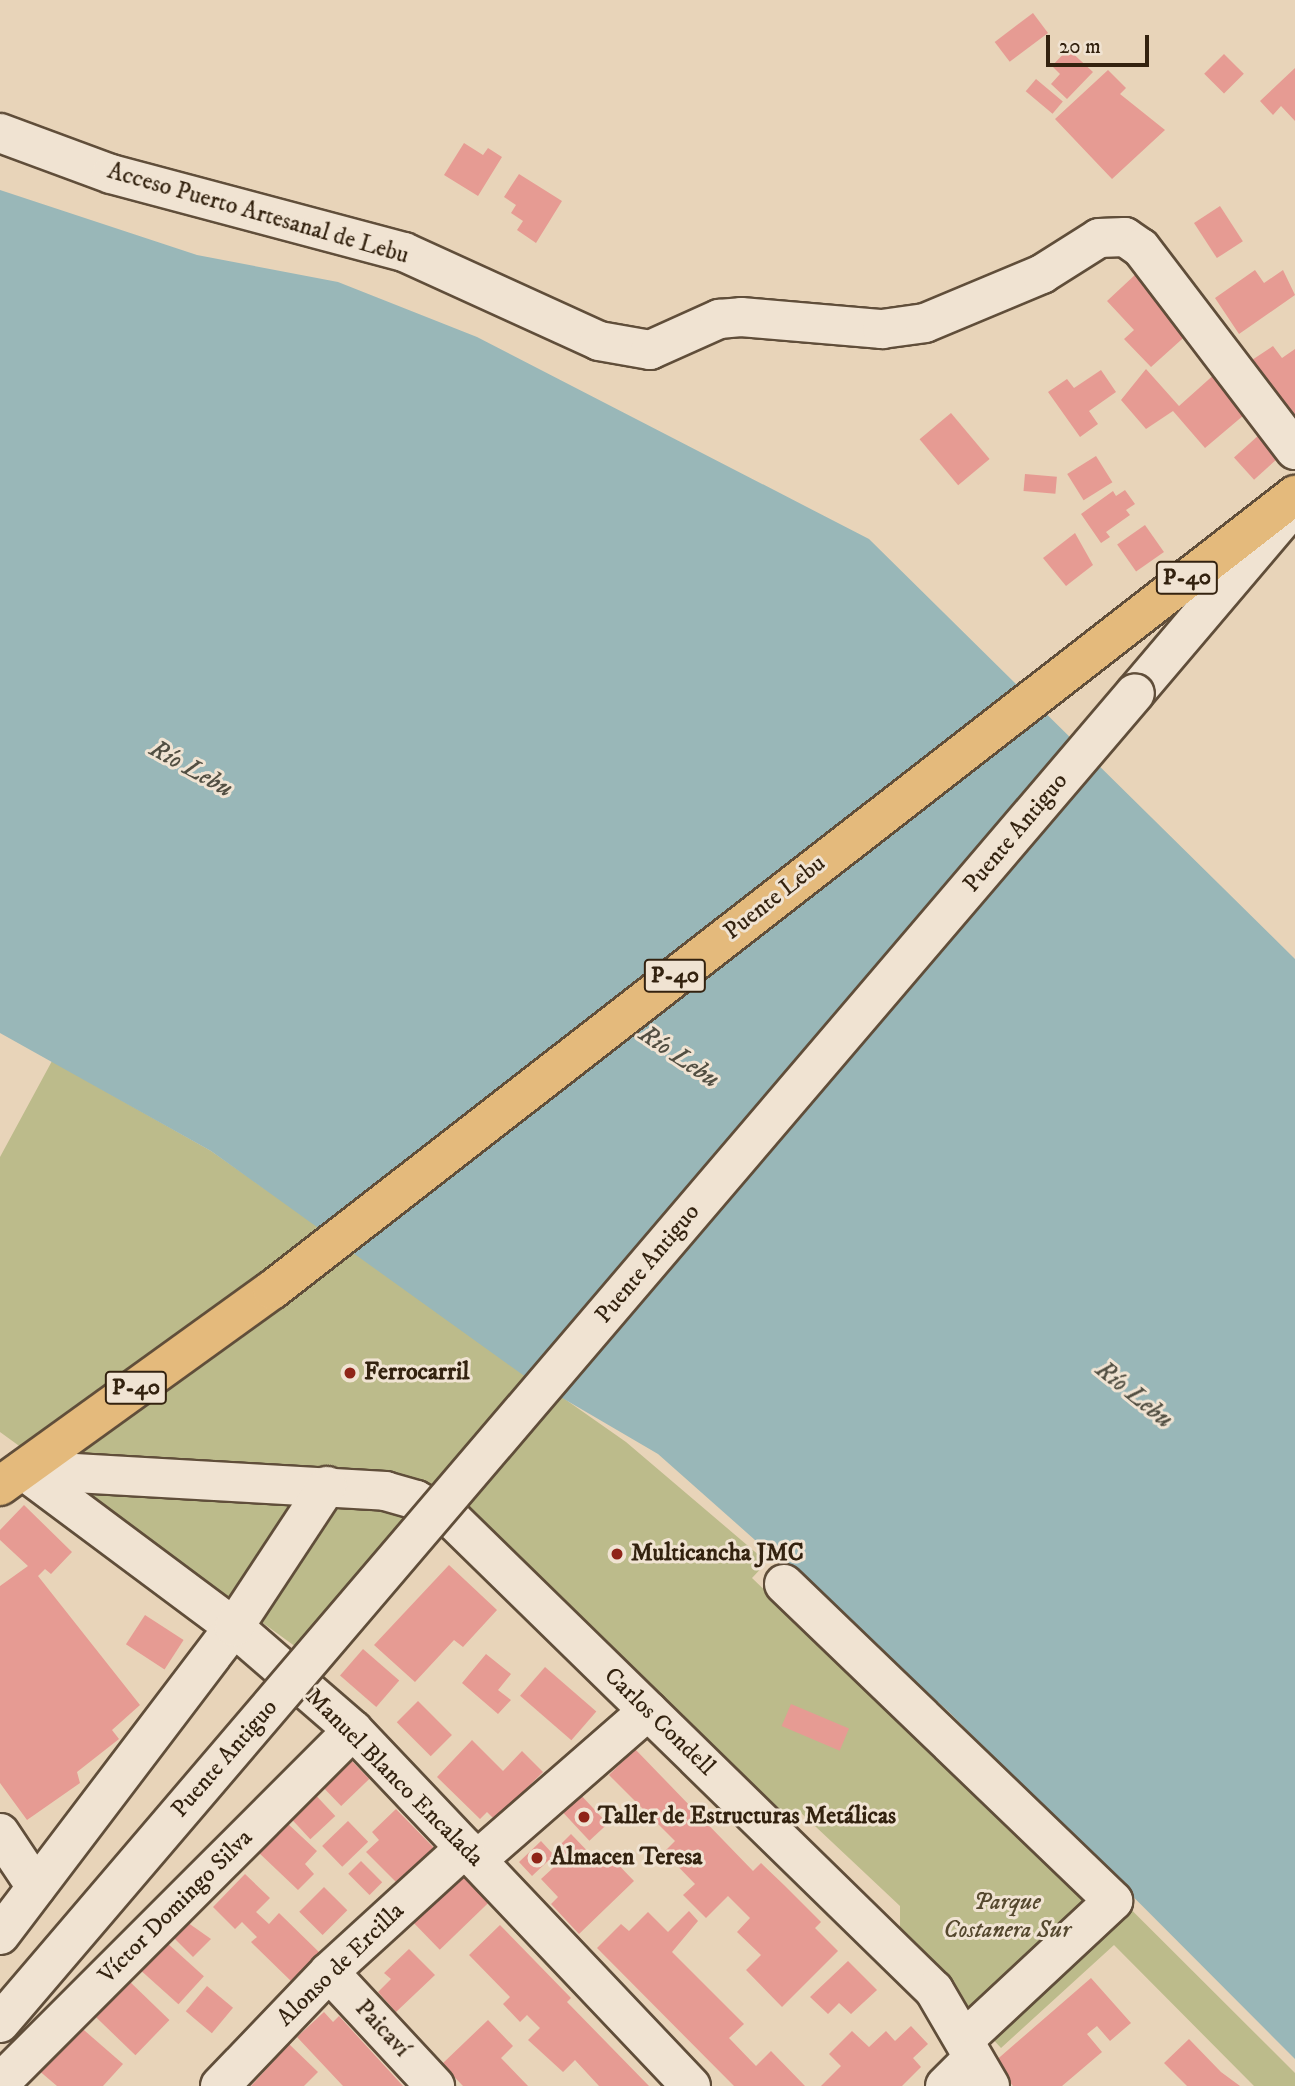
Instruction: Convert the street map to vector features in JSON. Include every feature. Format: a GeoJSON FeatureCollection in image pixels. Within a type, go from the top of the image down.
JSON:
{"type":"FeatureCollection","features":[{"type":"Feature","properties":{"kind":"main road","name":"Puente Lebu"},"geometry":{"type":"LineString","coordinates":[[8,1470],[272,1290],[1295,495]]}},
{"type":"Feature","properties":{"kind":"street","name":"Acceso Puerto Artesanal de Lebu"},"geometry":{"type":"LineString","coordinates":[[0,133],[111,174],[404,252],[589,337],[650,350],[730,318],[882,329],[925,323],[1032,279],[1099,238],[1125,237],[1141,248],[1295,450]]}},
{"type":"Feature","properties":{"kind":"street","name":"Puente Antiguo"},"geometry":{"type":"LineString","coordinates":[[0,2023],[1295,505]]}},
{"type":"Feature","properties":{"kind":"street","name":"Carlos Condell"},"geometry":{"type":"LineString","coordinates":[[8,1470],[327,1486],[401,1494],[454,1521],[934,1990],[976,2061]]}},
{"type":"Feature","properties":{"kind":"street","name":"Manuel Blanco Encalada"},"geometry":{"type":"LineString","coordinates":[[8,1470],[234,1628],[353,1730],[691,2086]]}},
{"type":"Feature","properties":{"kind":"street"},"geometry":{"type":"LineString","coordinates":[[0,1935],[234,1628],[327,1486]]}},
{"type":"Feature","properties":{"kind":"street"},"geometry":{"type":"LineString","coordinates":[[784,1584],[1113,1901],[976,2061],[945,2086]]}},
{"type":"Feature","properties":{"kind":"street","name":"Alonso de Ercilla"},"geometry":{"type":"LineString","coordinates":[[220,2086],[329,1972],[648,1711]]}},
{"type":"Feature","properties":{"kind":"street","name":"Víctor Domingo Silva"},"geometry":{"type":"LineString","coordinates":[[0,2083],[353,1730]]}},
{"type":"Feature","properties":{"kind":"street"},"geometry":{"type":"LineString","coordinates":[[0,1833],[36,1887]]}},
{"type":"Feature","properties":{"kind":"street","name":"Paicaví"},"geometry":{"type":"LineString","coordinates":[[329,1972],[435,2086]]}},
{"type":"Feature","properties":{"kind":"green space","name":"Parque Costanera Sur"},"geometry":{"type":"Polygon","coordinates":[[[52,1061],[211,1151],[626,1442],[767,1562],[752,1578],[797,1621],[908,1687],[1295,2073],[1295,2086],[1254,2086],[1114,1945],[1001,2048],[900,1938],[900,1906],[799,1811],[766,1809],[436,1490],[296,1647],[0,1432],[0,1157],[52,1061]]]}},
{"type":"Feature","properties":{"kind":"water","name":"Río Lebu"},"geometry":{"type":"Polygon","coordinates":[[[0,190],[197,255],[338,282],[477,337],[869,539],[1295,959],[1295,2059],[948,1711],[658,1454],[523,1375],[211,1151],[0,1033],[0,190]]]}},
{"type":"Feature","properties":{"kind":"building"},"geometry":{"type":"Polygon","coordinates":[[[1033,13],[1048,33],[1010,62],[995,42],[1033,13]]]}},
{"type":"Feature","properties":{"kind":"building"},"geometry":{"type":"Polygon","coordinates":[[[1068,49],[1093,72],[1067,99],[1051,84],[1060,74],[1052,66],[1068,49]]]}},
{"type":"Feature","properties":{"kind":"building"},"geometry":{"type":"Polygon","coordinates":[[[1224,54],[1244,74],[1224,94],[1204,74],[1224,54]]]}},
{"type":"Feature","properties":{"kind":"building"},"geometry":{"type":"Polygon","coordinates":[[[1295,68],[1295,121],[1281,106],[1273,115],[1260,101],[1295,68]]]}},
{"type":"Feature","properties":{"kind":"building"},"geometry":{"type":"Polygon","coordinates":[[[1108,70],[1126,88],[1120,94],[1165,130],[1112,179],[1055,119],[1108,70]]]}},
{"type":"Feature","properties":{"kind":"building"},"geometry":{"type":"Polygon","coordinates":[[[1036,79],[1063,101],[1053,114],[1026,91],[1036,79]]]}},
{"type":"Feature","properties":{"kind":"building"},"geometry":{"type":"Polygon","coordinates":[[[464,143],[483,155],[488,148],[502,157],[478,196],[444,175],[464,143]]]}},
{"type":"Feature","properties":{"kind":"building"},"geometry":{"type":"Polygon","coordinates":[[[519,174],[562,201],[536,243],[517,230],[523,221],[511,213],[516,205],[504,197],[519,174]]]}},
{"type":"Feature","properties":{"kind":"building"},"geometry":{"type":"Polygon","coordinates":[[[1220,206],[1243,241],[1217,258],[1194,223],[1220,206]]]}},
{"type":"Feature","properties":{"kind":"building"},"geometry":{"type":"Polygon","coordinates":[[[1255,270],[1264,283],[1283,270],[1295,295],[1239,334],[1215,298],[1255,270]]]}},
{"type":"Feature","properties":{"kind":"building"},"geometry":{"type":"Polygon","coordinates":[[[1137,273],[1191,331],[1151,367],[1124,339],[1134,330],[1107,301],[1137,273]]]}},
{"type":"Feature","properties":{"kind":"building"},"geometry":{"type":"Polygon","coordinates":[[[1273,346],[1282,358],[1295,349],[1295,420],[1252,360],[1273,346]]]}},
{"type":"Feature","properties":{"kind":"building"},"geometry":{"type":"Polygon","coordinates":[[[1146,369],[1179,406],[1217,372],[1244,415],[1205,448],[1173,411],[1146,429],[1121,400],[1146,369]]]}},
{"type":"Feature","properties":{"kind":"building"},"geometry":{"type":"Polygon","coordinates":[[[1101,370],[1116,392],[1089,411],[1098,424],[1080,437],[1048,392],[1067,379],[1074,388],[1101,370]]]}},
{"type":"Feature","properties":{"kind":"building"},"geometry":{"type":"Polygon","coordinates":[[[951,413],[990,459],[958,485],[920,439],[951,413]]]}},
{"type":"Feature","properties":{"kind":"building"},"geometry":{"type":"Polygon","coordinates":[[[1260,434],[1280,456],[1254,480],[1234,457],[1260,434]]]}},
{"type":"Feature","properties":{"kind":"building"},"geometry":{"type":"Polygon","coordinates":[[[1096,456],[1112,482],[1084,500],[1067,474],[1096,456]]]}},
{"type":"Feature","properties":{"kind":"building"},"geometry":{"type":"Polygon","coordinates":[[[1025,474],[1057,477],[1055,494],[1024,491],[1025,474]]]}},
{"type":"Feature","properties":{"kind":"building"},"geometry":{"type":"Polygon","coordinates":[[[1125,490],[1135,504],[1126,510],[1130,515],[1106,532],[1110,537],[1101,543],[1081,514],[1113,491],[1116,496],[1125,490]]]}},
{"type":"Feature","properties":{"kind":"building"},"geometry":{"type":"Polygon","coordinates":[[[1145,525],[1164,552],[1136,572],[1117,545],[1145,525]]]}},
{"type":"Feature","properties":{"kind":"building"},"geometry":{"type":"Polygon","coordinates":[[[1075,533],[1093,565],[1066,586],[1043,558],[1075,533]]]}},
{"type":"Feature","properties":{"kind":"building"},"geometry":{"type":"Polygon","coordinates":[[[24,1505],[72,1552],[51,1574],[45,1569],[38,1576],[140,1705],[112,1730],[119,1739],[77,1772],[80,1783],[27,1820],[0,1783],[0,1586],[28,1566],[0,1540],[0,1530],[24,1505]]]}},
{"type":"Feature","properties":{"kind":"building"},"geometry":{"type":"Polygon","coordinates":[[[449,1565],[497,1610],[463,1647],[454,1640],[415,1682],[374,1645],[449,1565]]]}},
{"type":"Feature","properties":{"kind":"building"},"geometry":{"type":"Polygon","coordinates":[[[145,1615],[184,1640],[165,1669],[126,1644],[145,1615]]]}},
{"type":"Feature","properties":{"kind":"building"},"geometry":{"type":"Polygon","coordinates":[[[363,1649],[399,1680],[376,1707],[340,1675],[363,1649]]]}},
{"type":"Feature","properties":{"kind":"building"},"geometry":{"type":"Polygon","coordinates":[[[486,1654],[511,1674],[498,1690],[511,1700],[498,1714],[462,1683],[486,1654]]]}},
{"type":"Feature","properties":{"kind":"building"},"geometry":{"type":"Polygon","coordinates":[[[545,1667],[596,1712],[571,1740],[520,1696],[545,1667]]]}},
{"type":"Feature","properties":{"kind":"building"},"geometry":{"type":"Polygon","coordinates":[[[418,1701],[452,1735],[431,1756],[397,1722],[418,1701]]]}},
{"type":"Feature","properties":{"kind":"building"},"geometry":{"type":"Polygon","coordinates":[[[791,1704],[849,1729],[840,1751],[782,1726],[791,1704]]]}},
{"type":"Feature","properties":{"kind":"building"},"geometry":{"type":"Polygon","coordinates":[[[472,1740],[503,1771],[522,1751],[543,1772],[495,1820],[487,1812],[480,1819],[437,1777],[472,1740]]]}},
{"type":"Feature","properties":{"kind":"building"},"geometry":{"type":"Polygon","coordinates":[[[635,1749],[753,1871],[761,1863],[784,1885],[821,1922],[815,1928],[838,1951],[782,2007],[746,1970],[761,1955],[737,1932],[750,1918],[728,1896],[706,1918],[683,1895],[695,1884],[664,1852],[675,1841],[609,1775],[635,1749]]]}},
{"type":"Feature","properties":{"kind":"building"},"geometry":{"type":"Polygon","coordinates":[[[347,1756],[369,1779],[341,1806],[319,1783],[347,1756]]]}},
{"type":"Feature","properties":{"kind":"building"},"geometry":{"type":"Polygon","coordinates":[[[310,1789],[335,1816],[310,1839],[285,1812],[310,1789]]]}},
{"type":"Feature","properties":{"kind":"building","name":"Taller de Estructuras Metálicas"},"geometry":{"type":"Polygon","coordinates":[[[579,1793],[608,1824],[589,1841],[561,1810],[579,1793]]]}},
{"type":"Feature","properties":{"kind":"building"},"geometry":{"type":"Polygon","coordinates":[[[396,1809],[435,1849],[398,1884],[366,1852],[379,1840],[372,1832],[396,1809]]]}},
{"type":"Feature","properties":{"kind":"building"},"geometry":{"type":"Polygon","coordinates":[[[348,1821],[368,1842],[342,1867],[322,1846],[348,1821]]]}},
{"type":"Feature","properties":{"kind":"building"},"geometry":{"type":"Polygon","coordinates":[[[286,1822],[317,1851],[305,1864],[314,1874],[298,1890],[257,1851],[286,1822]]]}},
{"type":"Feature","properties":{"kind":"building"},"geometry":{"type":"Polygon","coordinates":[[[571,1834],[597,1861],[606,1852],[634,1881],[579,1934],[551,1904],[558,1897],[541,1879],[554,1867],[548,1861],[532,1876],[519,1862],[541,1841],[552,1853],[571,1834]]]}},
{"type":"Feature","properties":{"kind":"building"},"geometry":{"type":"Polygon","coordinates":[[[361,1861],[382,1882],[369,1895],[348,1874],[361,1861]]]}},
{"type":"Feature","properties":{"kind":"building"},"geometry":{"type":"Polygon","coordinates":[[[245,1874],[270,1898],[256,1912],[269,1924],[279,1913],[322,1955],[294,1984],[251,1942],[257,1937],[242,1922],[235,1929],[213,1907],[245,1874]]]}},
{"type":"Feature","properties":{"kind":"building"},"geometry":{"type":"Polygon","coordinates":[[[463,1876],[489,1903],[440,1950],[414,1923],[463,1876]]]}},
{"type":"Feature","properties":{"kind":"building"},"geometry":{"type":"Polygon","coordinates":[[[324,1887],[347,1910],[323,1935],[299,1912],[324,1887]]]}},
{"type":"Feature","properties":{"kind":"building"},"geometry":{"type":"Polygon","coordinates":[[[689,1911],[698,1921],[672,1952],[744,2024],[729,2038],[756,2066],[771,2051],[805,2086],[734,2086],[597,1948],[621,1924],[629,1931],[648,1912],[668,1932],[689,1911]]]}},
{"type":"Feature","properties":{"kind":"building"},"geometry":{"type":"Polygon","coordinates":[[[184,1920],[211,1939],[193,1957],[170,1934],[184,1920]]]}},
{"type":"Feature","properties":{"kind":"building"},"geometry":{"type":"Polygon","coordinates":[[[500,1925],[571,1998],[567,2002],[649,2086],[599,2086],[575,2060],[563,2072],[528,2040],[540,2028],[527,2015],[520,2022],[503,2004],[510,1997],[469,1955],[500,1925]]]}},
{"type":"Feature","properties":{"kind":"building"},"geometry":{"type":"Polygon","coordinates":[[[166,1942],[204,1976],[178,2004],[141,1970],[166,1942]]]}},
{"type":"Feature","properties":{"kind":"building"},"geometry":{"type":"Polygon","coordinates":[[[409,1949],[435,1975],[396,2012],[378,1992],[391,1979],[384,1973],[409,1949]]]}},
{"type":"Feature","properties":{"kind":"building"},"geometry":{"type":"Polygon","coordinates":[[[848,1961],[877,1990],[851,2014],[839,2003],[828,2014],[810,1997],[848,1961]]]}},
{"type":"Feature","properties":{"kind":"building"},"geometry":{"type":"Polygon","coordinates":[[[1091,1978],[1131,2023],[1110,2041],[1097,2026],[1087,2034],[1102,2052],[1062,2086],[1013,2086],[993,2063],[1091,1978]]]}},
{"type":"Feature","properties":{"kind":"building"},"geometry":{"type":"Polygon","coordinates":[[[127,1979],[169,2020],[135,2055],[93,2014],[127,1979]]]}},
{"type":"Feature","properties":{"kind":"building"},"geometry":{"type":"Polygon","coordinates":[[[207,1986],[233,2008],[212,2033],[186,2011],[207,1986]]]}},
{"type":"Feature","properties":{"kind":"building"},"geometry":{"type":"Polygon","coordinates":[[[324,2012],[333,2022],[339,2016],[403,2086],[343,2086],[297,2037],[324,2012]]]}},
{"type":"Feature","properties":{"kind":"building"},"geometry":{"type":"Polygon","coordinates":[[[488,2020],[513,2046],[501,2058],[528,2086],[463,2086],[442,2064],[488,2020]]]}},
{"type":"Feature","properties":{"kind":"building"},"geometry":{"type":"Polygon","coordinates":[[[77,2024],[123,2064],[103,2086],[57,2086],[37,2069],[77,2024]]]}},
{"type":"Feature","properties":{"kind":"building"},"geometry":{"type":"Polygon","coordinates":[[[911,2026],[928,2044],[913,2058],[921,2067],[902,2086],[821,2086],[841,2066],[829,2054],[852,2031],[869,2047],[886,2031],[895,2041],[911,2026]]]}},
{"type":"Feature","properties":{"kind":"building"},"geometry":{"type":"Polygon","coordinates":[[[1189,2039],[1221,2072],[1240,2086],[1187,2086],[1164,2063],[1189,2039]]]}},
{"type":"Feature","properties":{"kind":"building"},"geometry":{"type":"Polygon","coordinates":[[[289,2044],[318,2072],[304,2086],[251,2086],[289,2044]]]}},
{"type":"Feature","properties":{"kind":"place","name":"Ferrocarril"},"geometry":{"type":"Point","coordinates":[350,1373]}},
{"type":"Feature","properties":{"kind":"place","name":"Multicancha JMC"},"geometry":{"type":"Point","coordinates":[617,1554]}},
{"type":"Feature","properties":{"kind":"place","name":"Taller de Estructuras Metálicas"},"geometry":{"type":"Point","coordinates":[584,1817]}},
{"type":"Feature","properties":{"kind":"place","name":"Almacen Teresa"},"geometry":{"type":"Point","coordinates":[537,1858]}}]}
